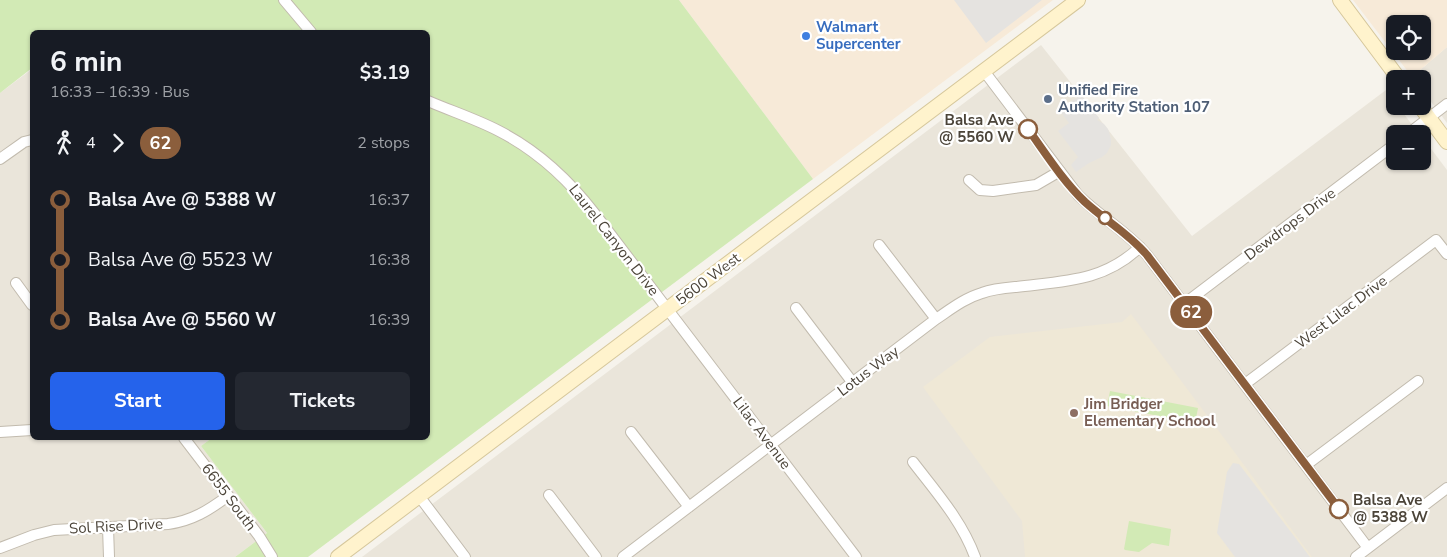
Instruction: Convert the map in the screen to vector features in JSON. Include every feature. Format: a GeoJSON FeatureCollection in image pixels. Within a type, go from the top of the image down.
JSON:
{"type":"FeatureCollection","features":[{"type":"Feature","properties":{"kind":"main road","name":"5600 West"},"geometry":{"type":"LineString","coordinates":[[338,557],[1078,0]]}},
{"type":"Feature","properties":{"kind":"main road"},"geometry":{"type":"LineString","coordinates":[[1340,0],[1392,70]]}},
{"type":"Feature","properties":{"kind":"main road"},"geometry":{"type":"LineString","coordinates":[[1427,115],[1447,142]]}},
{"type":"Feature","properties":{"kind":"street"},"geometry":{"type":"LineString","coordinates":[[284,0],[309,30]]}},
{"type":"Feature","properties":{"kind":"street"},"geometry":{"type":"LineString","coordinates":[[984,71],[1085,202],[1127,234],[1140,247],[1368,548]]}},
{"type":"Feature","properties":{"kind":"street","name":"Laurel Canyon Drive"},"geometry":{"type":"LineString","coordinates":[[430,102],[500,132],[524,145],[550,165],[584,199],[668,309]]}},
{"type":"Feature","properties":{"kind":"street"},"geometry":{"type":"LineString","coordinates":[[1420,125],[1447,104]]}},
{"type":"Feature","properties":{"kind":"street"},"geometry":{"type":"LineString","coordinates":[[0,159],[24,142],[30,140]]}},
{"type":"Feature","properties":{"kind":"street","name":"Dewdrops Drive"},"geometry":{"type":"LineString","coordinates":[[1184,304],[1386,151]]}},
{"type":"Feature","properties":{"kind":"street"},"geometry":{"type":"LineString","coordinates":[[969,180],[980,190],[993,191],[1036,185],[1060,172]]}},
{"type":"Feature","properties":{"kind":"street","name":"West Lilac Drive"},"geometry":{"type":"LineString","coordinates":[[1245,384],[1436,240],[1447,254]]}},
{"type":"Feature","properties":{"kind":"street"},"geometry":{"type":"LineString","coordinates":[[879,245],[936,319]]}},
{"type":"Feature","properties":{"kind":"street","name":"Lotus Way"},"geometry":{"type":"LineString","coordinates":[[623,557],[936,319],[965,300],[988,291],[1081,279],[1120,264],[1140,247]]}},
{"type":"Feature","properties":{"kind":"street"},"geometry":{"type":"LineString","coordinates":[[16,283],[30,303]]}},
{"type":"Feature","properties":{"kind":"street"},"geometry":{"type":"LineString","coordinates":[[796,308],[852,383]]}},
{"type":"Feature","properties":{"kind":"street","name":"Lilac Avenue"},"geometry":{"type":"LineString","coordinates":[[668,309],[856,557]]}},
{"type":"Feature","properties":{"kind":"street"},"geometry":{"type":"LineString","coordinates":[[1306,465],[1418,381]]}},
{"type":"Feature","properties":{"kind":"street"},"geometry":{"type":"LineString","coordinates":[[0,432],[30,430]]}},
{"type":"Feature","properties":{"kind":"street"},"geometry":{"type":"LineString","coordinates":[[631,432],[689,507]]}},
{"type":"Feature","properties":{"kind":"street","name":"6655 South"},"geometry":{"type":"LineString","coordinates":[[186,440],[262,540],[272,557]]}},
{"type":"Feature","properties":{"kind":"street"},"geometry":{"type":"LineString","coordinates":[[913,462],[958,521],[975,557]]}},
{"type":"Feature","properties":{"kind":"street"},"geometry":{"type":"LineString","coordinates":[[1356,557],[1447,488]]}},
{"type":"Feature","properties":{"kind":"street"},"geometry":{"type":"LineString","coordinates":[[549,495],[596,557]]}},
{"type":"Feature","properties":{"kind":"street","name":"Sol Rise Drive"},"geometry":{"type":"LineString","coordinates":[[0,548],[47,531],[67,528],[181,522],[204,512],[228,496]]}},
{"type":"Feature","properties":{"kind":"street"},"geometry":{"type":"LineString","coordinates":[[419,496],[465,557]]}},
{"type":"Feature","properties":{"kind":"street"},"geometry":{"type":"LineString","coordinates":[[108,526],[110,557]]}},
{"type":"Feature","properties":{"kind":"shaded area"},"geometry":{"type":"Polygon","coordinates":[[[679,0],[1053,0],[813,179],[679,0]]]}},
{"type":"Feature","properties":{"kind":"shaded area"},"geometry":{"type":"Polygon","coordinates":[[[954,0],[1042,0],[986,43],[954,0]]]}},
{"type":"Feature","properties":{"kind":"shaded area"},"geometry":{"type":"Polygon","coordinates":[[[1353,0],[1447,0],[1447,47],[1420,70],[1407,70],[1399,60],[1431,60],[1431,15],[1386,15],[1386,43],[1353,0]]]}},
{"type":"Feature","properties":{"kind":"shaded area"},"geometry":{"type":"Polygon","coordinates":[[[1041,45],[1192,236],[1386,90],[1386,115],[1405,115],[1412,125],[1386,125],[1386,170],[1431,170],[1431,149],[1447,170],[1447,557],[362,557],[1041,45]]]}},
{"type":"Feature","properties":{"kind":"shaded area"},"geometry":{"type":"Polygon","coordinates":[[[1447,47],[1447,123],[1431,102],[1431,70],[1420,70],[1447,47]]]}},
{"type":"Feature","properties":{"kind":"shaded area"},"geometry":{"type":"Polygon","coordinates":[[[30,70],[30,440],[209,440],[201,446],[267,533],[235,557],[0,557],[0,93],[30,70]]]}},
{"type":"Feature","properties":{"kind":"shaded area"},"geometry":{"type":"Polygon","coordinates":[[[1081,94],[1099,118],[1097,120],[1108,129],[1111,145],[1107,153],[1102,157],[1076,172],[1071,165],[1078,157],[1058,131],[1069,123],[1060,111],[1081,94]]]}},
{"type":"Feature","properties":{"kind":"shaded area","name":"Jim Bridger Elementary School"},"geometry":{"type":"Polygon","coordinates":[[[1131,314],[1312,557],[1025,557],[1022,521],[923,387],[990,337],[1122,322],[1131,314]]]}},
{"type":"Feature","properties":{"kind":"shaded area"},"geometry":{"type":"Polygon","coordinates":[[[1233,463],[1239,464],[1310,557],[1235,557],[1217,533],[1227,472],[1233,463]]]}},
{"type":"Feature","properties":{"kind":"green space"},"geometry":{"type":"Polygon","coordinates":[[[0,0],[679,0],[813,179],[308,557],[235,557],[267,533],[201,446],[209,440],[430,440],[430,30],[30,30],[30,70],[0,93],[0,0]]]}},
{"type":"Feature","properties":{"kind":"green space"},"geometry":{"type":"Polygon","coordinates":[[[1110,391],[1198,408],[1195,423],[1107,406],[1110,391]]]}},
{"type":"Feature","properties":{"kind":"green space"},"geometry":{"type":"Polygon","coordinates":[[[1129,521],[1171,529],[1169,546],[1152,543],[1139,552],[1125,550],[1129,521]]]}},
{"type":"Feature","properties":{"kind":"bus line","name":"62"},"geometry":{"type":"LineString","coordinates":[[1028,129],[1078,195],[1127,234],[1147,255],[1339,509]]}},
{"type":"Feature","properties":{"kind":"place","name":"Walmart Supercenter"},"geometry":{"type":"Point","coordinates":[806,36]}},
{"type":"Feature","properties":{"kind":"place","name":"Unified Fire Authority Station 107"},"geometry":{"type":"Point","coordinates":[1048,99]}},
{"type":"Feature","properties":{"kind":"place","name":"Balsa Ave @ 5560 W"},"geometry":{"type":"Point","coordinates":[1028,129]}},
{"type":"Feature","properties":{"kind":"place","name":"Jim Bridger Elementary School"},"geometry":{"type":"Point","coordinates":[1074,413]}},
{"type":"Feature","properties":{"kind":"place","name":"Balsa Ave @ 5388 W"},"geometry":{"type":"Point","coordinates":[1339,509]}}]}
